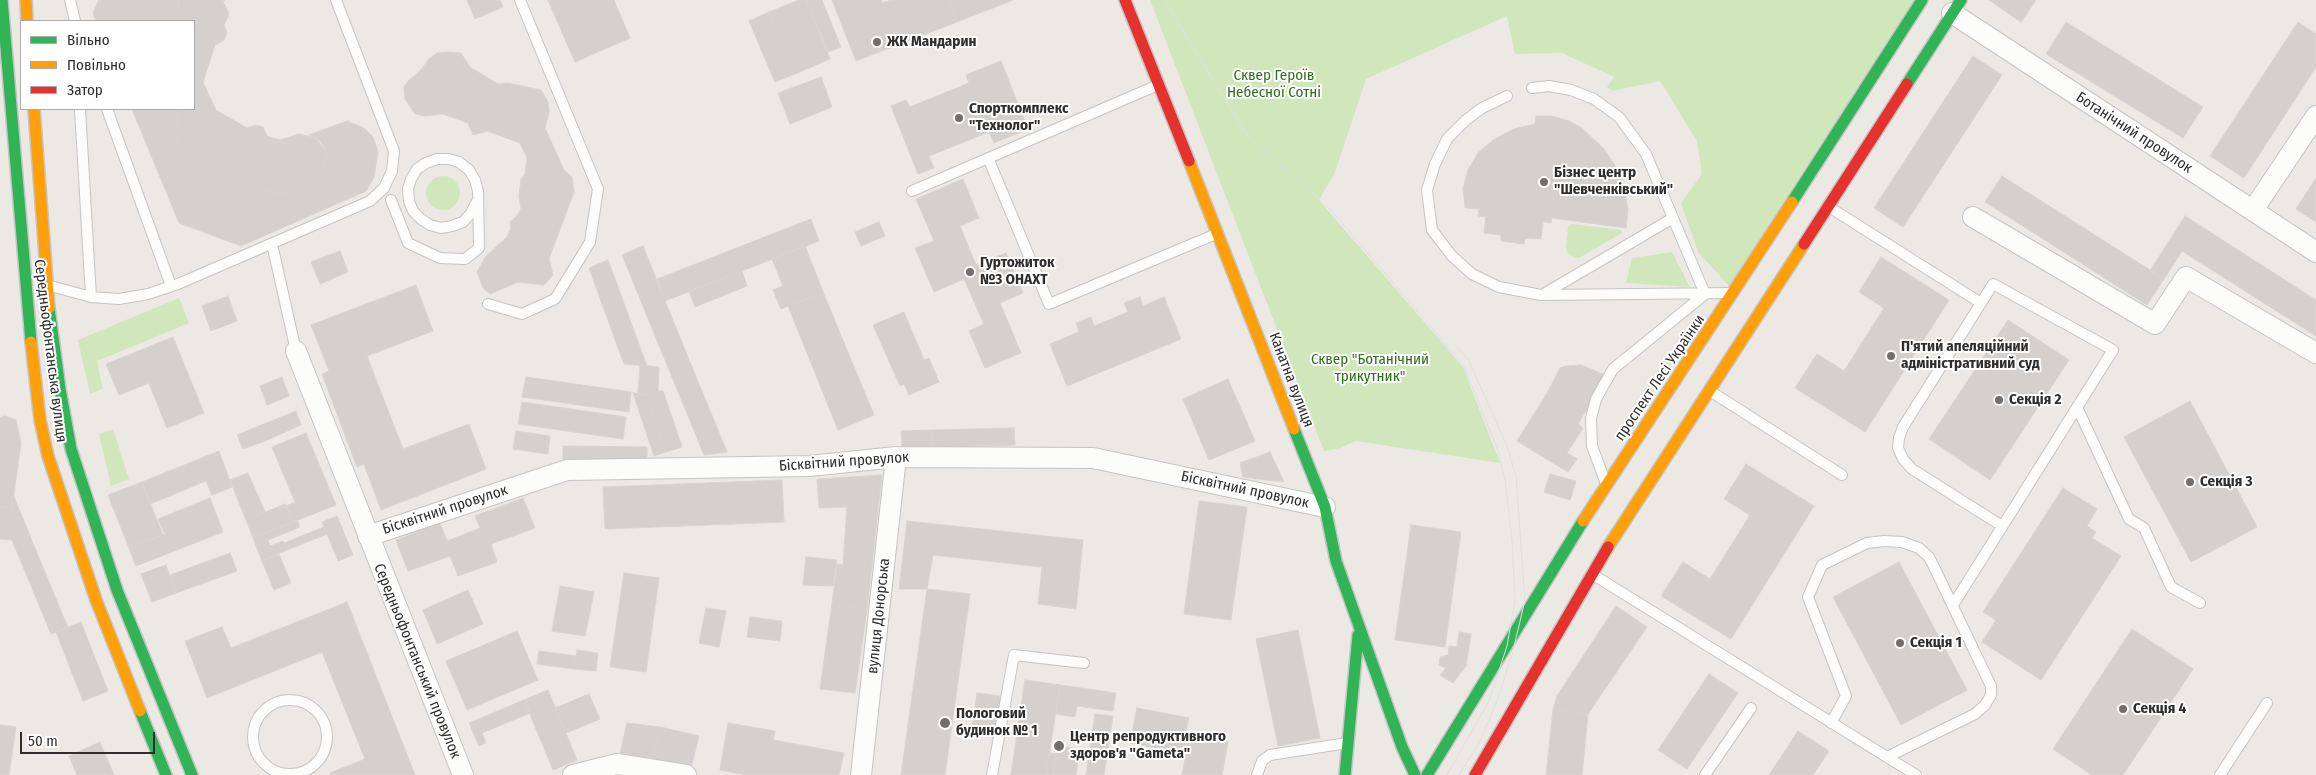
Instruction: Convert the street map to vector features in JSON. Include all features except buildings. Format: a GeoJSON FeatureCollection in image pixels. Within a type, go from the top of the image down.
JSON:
{"type":"FeatureCollection","features":[{"type":"Feature","properties":{"kind":"main road","name":"Середньофонтанська вулиця"},"geometry":{"type":"LineString","coordinates":[[2,0],[25,290],[40,420],[48,456],[93,592],[166,775]]}},
{"type":"Feature","properties":{"kind":"main road"},"geometry":{"type":"LineString","coordinates":[[26,0],[27,20]]}},
{"type":"Feature","properties":{"kind":"main road","name":"Канатна вулиця"},"geometry":{"type":"LineString","coordinates":[[1125,0],[1325,507],[1336,561],[1402,747],[1415,775]]}},
{"type":"Feature","properties":{"kind":"main road","name":"проспект Лесі Українки"},"geometry":{"type":"LineString","coordinates":[[1427,775],[1606,484],[1734,293],[1922,0]]}},
{"type":"Feature","properties":{"kind":"main road"},"geometry":{"type":"LineString","coordinates":[[1474,775],[1496,741],[1592,574],[1956,7]]}},
{"type":"Feature","properties":{"kind":"main road","name":"Середньофонтанська вулиця"},"geometry":{"type":"LineString","coordinates":[[34,110],[46,285],[60,389],[71,449],[117,590],[192,775]]}},
{"type":"Feature","properties":{"kind":"main road"},"geometry":{"type":"LineString","coordinates":[[1345,775],[1359,626]]}},
{"type":"Feature","properties":{"kind":"street","name":"Ботанічний провулок"},"geometry":{"type":"LineString","coordinates":[[1956,7],[2316,252]]}},
{"type":"Feature","properties":{"kind":"street"},"geometry":{"type":"LineString","coordinates":[[2253,210],[2316,116]]}},
{"type":"Feature","properties":{"kind":"street"},"geometry":{"type":"LineString","coordinates":[[1973,217],[2155,324],[2186,277],[2316,354]]}},
{"type":"Feature","properties":{"kind":"street","name":"Середньофонтанський провулок"},"geometry":{"type":"LineString","coordinates":[[296,351],[462,775]]}},
{"type":"Feature","properties":{"kind":"street","name":"Бісквітний провулок"},"geometry":{"type":"LineString","coordinates":[[368,536],[567,470],[810,466],[896,457],[1093,458],[1325,507]]}},
{"type":"Feature","properties":{"kind":"street","name":"вулиця Донорська"},"geometry":{"type":"LineString","coordinates":[[861,775],[896,457]]}},
{"type":"Feature","properties":{"kind":"street"},"geometry":{"type":"LineString","coordinates":[[574,775],[617,764],[686,775]]}},
{"type":"Feature","properties":{"kind":"lane"},"geometry":{"type":"LineString","coordinates":[[70,0],[75,20]]}},
{"type":"Feature","properties":{"kind":"lane"},"geometry":{"type":"LineString","coordinates":[[46,285],[91,297],[119,298],[148,294],[272,244],[370,201],[378,194],[384,188],[392,172],[394,151],[336,0]]}},
{"type":"Feature","properties":{"kind":"lane"},"geometry":{"type":"LineString","coordinates":[[488,304],[522,314],[555,299],[590,242],[598,189],[520,0]]}},
{"type":"Feature","properties":{"kind":"lane"},"geometry":{"type":"LineString","coordinates":[[912,192],[1159,85]]}},
{"type":"Feature","properties":{"kind":"lane"},"geometry":{"type":"LineString","coordinates":[[1532,88],[1549,86],[1571,90],[1594,99],[1619,117],[1646,154],[1705,294]]}},
{"type":"Feature","properties":{"kind":"lane"},"geometry":{"type":"LineString","coordinates":[[1507,96],[1482,108],[1447,139],[1435,164],[1426,190],[1432,230],[1452,256],[1472,274],[1499,287],[1541,295],[1734,293]]}},
{"type":"Feature","properties":{"kind":"lane"},"geometry":{"type":"LineString","coordinates":[[80,110],[91,297]]}},
{"type":"Feature","properties":{"kind":"lane"},"geometry":{"type":"LineString","coordinates":[[107,110],[171,286]]}},
{"type":"Feature","properties":{"kind":"lane"},"geometry":{"type":"LineString","coordinates":[[988,158],[1049,304],[1217,234]]}},
{"type":"Feature","properties":{"kind":"lane"},"geometry":{"type":"LineString","coordinates":[[391,200],[408,243],[440,258],[465,259],[479,248],[476,203],[478,191],[475,180],[469,170],[460,162],[437,159],[417,169],[411,179],[408,190],[409,201],[413,211],[421,220],[441,228],[463,222],[471,213],[476,203]]}},
{"type":"Feature","properties":{"kind":"lane"},"geometry":{"type":"LineString","coordinates":[[378,194],[413,211]]}},
{"type":"Feature","properties":{"kind":"lane"},"geometry":{"type":"LineString","coordinates":[[1828,206],[1981,303]]}},
{"type":"Feature","properties":{"kind":"lane"},"geometry":{"type":"LineString","coordinates":[[1541,295],[1673,218]]}},
{"type":"Feature","properties":{"kind":"lane"},"geometry":{"type":"LineString","coordinates":[[272,244],[296,351]]}},
{"type":"Feature","properties":{"kind":"lane"},"geometry":{"type":"LineString","coordinates":[[1953,605],[2114,350],[1993,284],[1903,427],[1898,438],[1898,448],[1903,459],[1912,469],[2002,526]]}},
{"type":"Feature","properties":{"kind":"lane"},"geometry":{"type":"LineString","coordinates":[[1606,484],[1592,446],[1590,418],[1596,399],[1613,369],[1705,294]]}},
{"type":"Feature","properties":{"kind":"lane"},"geometry":{"type":"LineString","coordinates":[[1709,391],[1842,475]]}},
{"type":"Feature","properties":{"kind":"lane"},"geometry":{"type":"LineString","coordinates":[[2077,407],[2130,519],[2144,528],[2171,587],[2200,603]]}},
{"type":"Feature","properties":{"kind":"lane"},"geometry":{"type":"LineString","coordinates":[[1831,723],[1846,696],[1808,598],[1822,565],[1867,543],[1884,540],[1902,542],[1919,548],[1928,557],[1953,605],[1991,686],[1991,695],[1985,705],[1975,714],[1888,757]]}},
{"type":"Feature","properties":{"kind":"lane"},"geometry":{"type":"LineString","coordinates":[[1592,574],[1916,775]]}},
{"type":"Feature","properties":{"kind":"lane"},"geometry":{"type":"LineString","coordinates":[[992,775],[1014,655],[1084,663]]}},
{"type":"Feature","properties":{"kind":"lane"},"geometry":{"type":"LineString","coordinates":[[282,700],[295,700],[307,704],[317,712],[324,722],[327,734],[326,745],[321,756],[314,765],[304,771],[292,774],[271,772],[255,751],[254,726],[260,714],[270,705],[282,700]]}},
{"type":"Feature","properties":{"kind":"lane"},"geometry":{"type":"LineString","coordinates":[[2220,775],[2267,703]]}},
{"type":"Feature","properties":{"kind":"lane"},"geometry":{"type":"LineString","coordinates":[[1705,775],[1750,708]]}},
{"type":"Feature","properties":{"kind":"lane"},"geometry":{"type":"LineString","coordinates":[[1257,775],[1262,761],[1270,756],[1348,742]]}},
{"type":"Feature","properties":{"kind":"green space","name":"Сквер Героїв Небесної Сотні"},"geometry":{"type":"Polygon","coordinates":[[[1150,0],[1914,0],[1729,286],[1698,252],[1681,203],[1702,174],[1697,141],[1660,81],[1612,91],[1607,87],[1614,77],[1562,53],[1515,54],[1507,16],[1366,79],[1335,172],[1319,200],[1463,367],[1500,463],[1356,441],[1340,448],[1324,451],[1150,0]]]}},
{"type":"Feature","properties":{"kind":"green space"},"geometry":{"type":"Polygon","coordinates":[[[443,176],[455,181],[460,193],[455,205],[443,210],[431,205],[426,193],[431,181],[443,176]]]}},
{"type":"Feature","properties":{"kind":"green space"},"geometry":{"type":"Polygon","coordinates":[[[1571,224],[1621,230],[1622,233],[1579,258],[1574,258],[1567,252],[1566,247],[1568,227],[1571,224]]]}},
{"type":"Feature","properties":{"kind":"green space"},"geometry":{"type":"Polygon","coordinates":[[[1672,252],[1690,287],[1626,283],[1632,258],[1672,252]]]}},
{"type":"Feature","properties":{"kind":"green space"},"geometry":{"type":"Polygon","coordinates":[[[179,298],[189,323],[97,361],[103,389],[90,394],[78,340],[179,298]]]}},
{"type":"Feature","properties":{"kind":"green space"},"geometry":{"type":"Polygon","coordinates":[[[1669,353],[1677,355],[1623,436],[1621,431],[1669,353]]]}},
{"type":"Feature","properties":{"kind":"green space"},"geometry":{"type":"Polygon","coordinates":[[[113,429],[129,479],[111,486],[99,434],[113,429]]]}},
{"type":"Feature","properties":{"kind":"tram line"},"geometry":{"type":"LineString","coordinates":[[1164,0],[1247,135],[1330,209],[1464,366],[1498,451],[1505,480],[1512,540],[1515,600],[1507,646],[1489,701],[1447,775]]}},
{"type":"Feature","properties":{"kind":"tram line"},"geometry":{"type":"LineString","coordinates":[[1454,344],[1468,359],[1507,446],[1516,476],[1525,600],[1513,651],[1497,701],[1480,741],[1459,775]]}},
{"type":"Feature","properties":{"kind":"traffic: fast"},"geometry":{"type":"LineString","coordinates":[[2,0],[31,342]]}},
{"type":"Feature","properties":{"kind":"traffic: fast"},"geometry":{"type":"LineString","coordinates":[[1792,202],[1922,0]]}},
{"type":"Feature","properties":{"kind":"traffic: fast"},"geometry":{"type":"LineString","coordinates":[[1907,84],[1961,0]]}},
{"type":"Feature","properties":{"kind":"traffic: fast"},"geometry":{"type":"LineString","coordinates":[[49,308],[60,389],[71,449],[117,590],[192,775]]}},
{"type":"Feature","properties":{"kind":"traffic: fast"},"geometry":{"type":"LineString","coordinates":[[1294,429],[1325,507],[1336,561],[1402,747],[1415,775]]}},
{"type":"Feature","properties":{"kind":"traffic: fast"},"geometry":{"type":"LineString","coordinates":[[1427,775],[1583,521]]}},
{"type":"Feature","properties":{"kind":"traffic: fast"},"geometry":{"type":"LineString","coordinates":[[1345,775],[1358,635]]}},
{"type":"Feature","properties":{"kind":"traffic: fast"},"geometry":{"type":"LineString","coordinates":[[140,711],[166,775]]}},
{"type":"Feature","properties":{"kind":"traffic: slow"},"geometry":{"type":"LineString","coordinates":[[26,0],[27,20]]}},
{"type":"Feature","properties":{"kind":"traffic: slow"},"geometry":{"type":"LineString","coordinates":[[34,110],[49,308]]}},
{"type":"Feature","properties":{"kind":"traffic: slow"},"geometry":{"type":"LineString","coordinates":[[1189,161],[1294,429]]}},
{"type":"Feature","properties":{"kind":"traffic: slow"},"geometry":{"type":"LineString","coordinates":[[1583,521],[1792,202]]}},
{"type":"Feature","properties":{"kind":"traffic: slow"},"geometry":{"type":"LineString","coordinates":[[1608,547],[1804,244]]}},
{"type":"Feature","properties":{"kind":"traffic: slow"},"geometry":{"type":"LineString","coordinates":[[31,342],[40,420],[48,456],[96,600],[140,711]]}},
{"type":"Feature","properties":{"kind":"traffic: jam"},"geometry":{"type":"LineString","coordinates":[[1125,0],[1189,161]]}},
{"type":"Feature","properties":{"kind":"traffic: jam"},"geometry":{"type":"LineString","coordinates":[[1804,244],[1907,84]]}},
{"type":"Feature","properties":{"kind":"traffic: jam"},"geometry":{"type":"LineString","coordinates":[[1475,775],[1608,547]]}},
{"type":"Feature","properties":{"kind":"place","name":"ЖК Мандарин"},"geometry":{"type":"Point","coordinates":[877,42]}},
{"type":"Feature","properties":{"kind":"place","name":"Спорткомплекс \"Технолог\""},"geometry":{"type":"Point","coordinates":[959,118]}},
{"type":"Feature","properties":{"kind":"place","name":"Бізнес центр \"Шевченківський\""},"geometry":{"type":"Point","coordinates":[1544,182]}},
{"type":"Feature","properties":{"kind":"place","name":"Гуртожиток №3 ОНАХТ"},"geometry":{"type":"Point","coordinates":[970,272]}},
{"type":"Feature","properties":{"kind":"place","name":"П'ятий апеляційний адміністративний суд"},"geometry":{"type":"Point","coordinates":[1891,356]}},
{"type":"Feature","properties":{"kind":"place","name":"Секція 2"},"geometry":{"type":"Point","coordinates":[1999,400]}},
{"type":"Feature","properties":{"kind":"place","name":"Секція 3"},"geometry":{"type":"Point","coordinates":[2190,482]}},
{"type":"Feature","properties":{"kind":"place","name":"Секція 1"},"geometry":{"type":"Point","coordinates":[1900,643]}},
{"type":"Feature","properties":{"kind":"place","name":"Секція 4"},"geometry":{"type":"Point","coordinates":[2123,709]}},
{"type":"Feature","properties":{"kind":"place","name":"Пологовий будинок № 1"},"geometry":{"type":"Point","coordinates":[945,723]}},
{"type":"Feature","properties":{"kind":"place","name":"Центр репродуктивного здоров'я \"Gameta\""},"geometry":{"type":"Point","coordinates":[1059,746]}},
{"type":"Feature","properties":{"kind":"park label","name":"Сквер \"Ботанічний трикутник\""},"geometry":{"type":"Point","coordinates":[1370,368]}}]}
